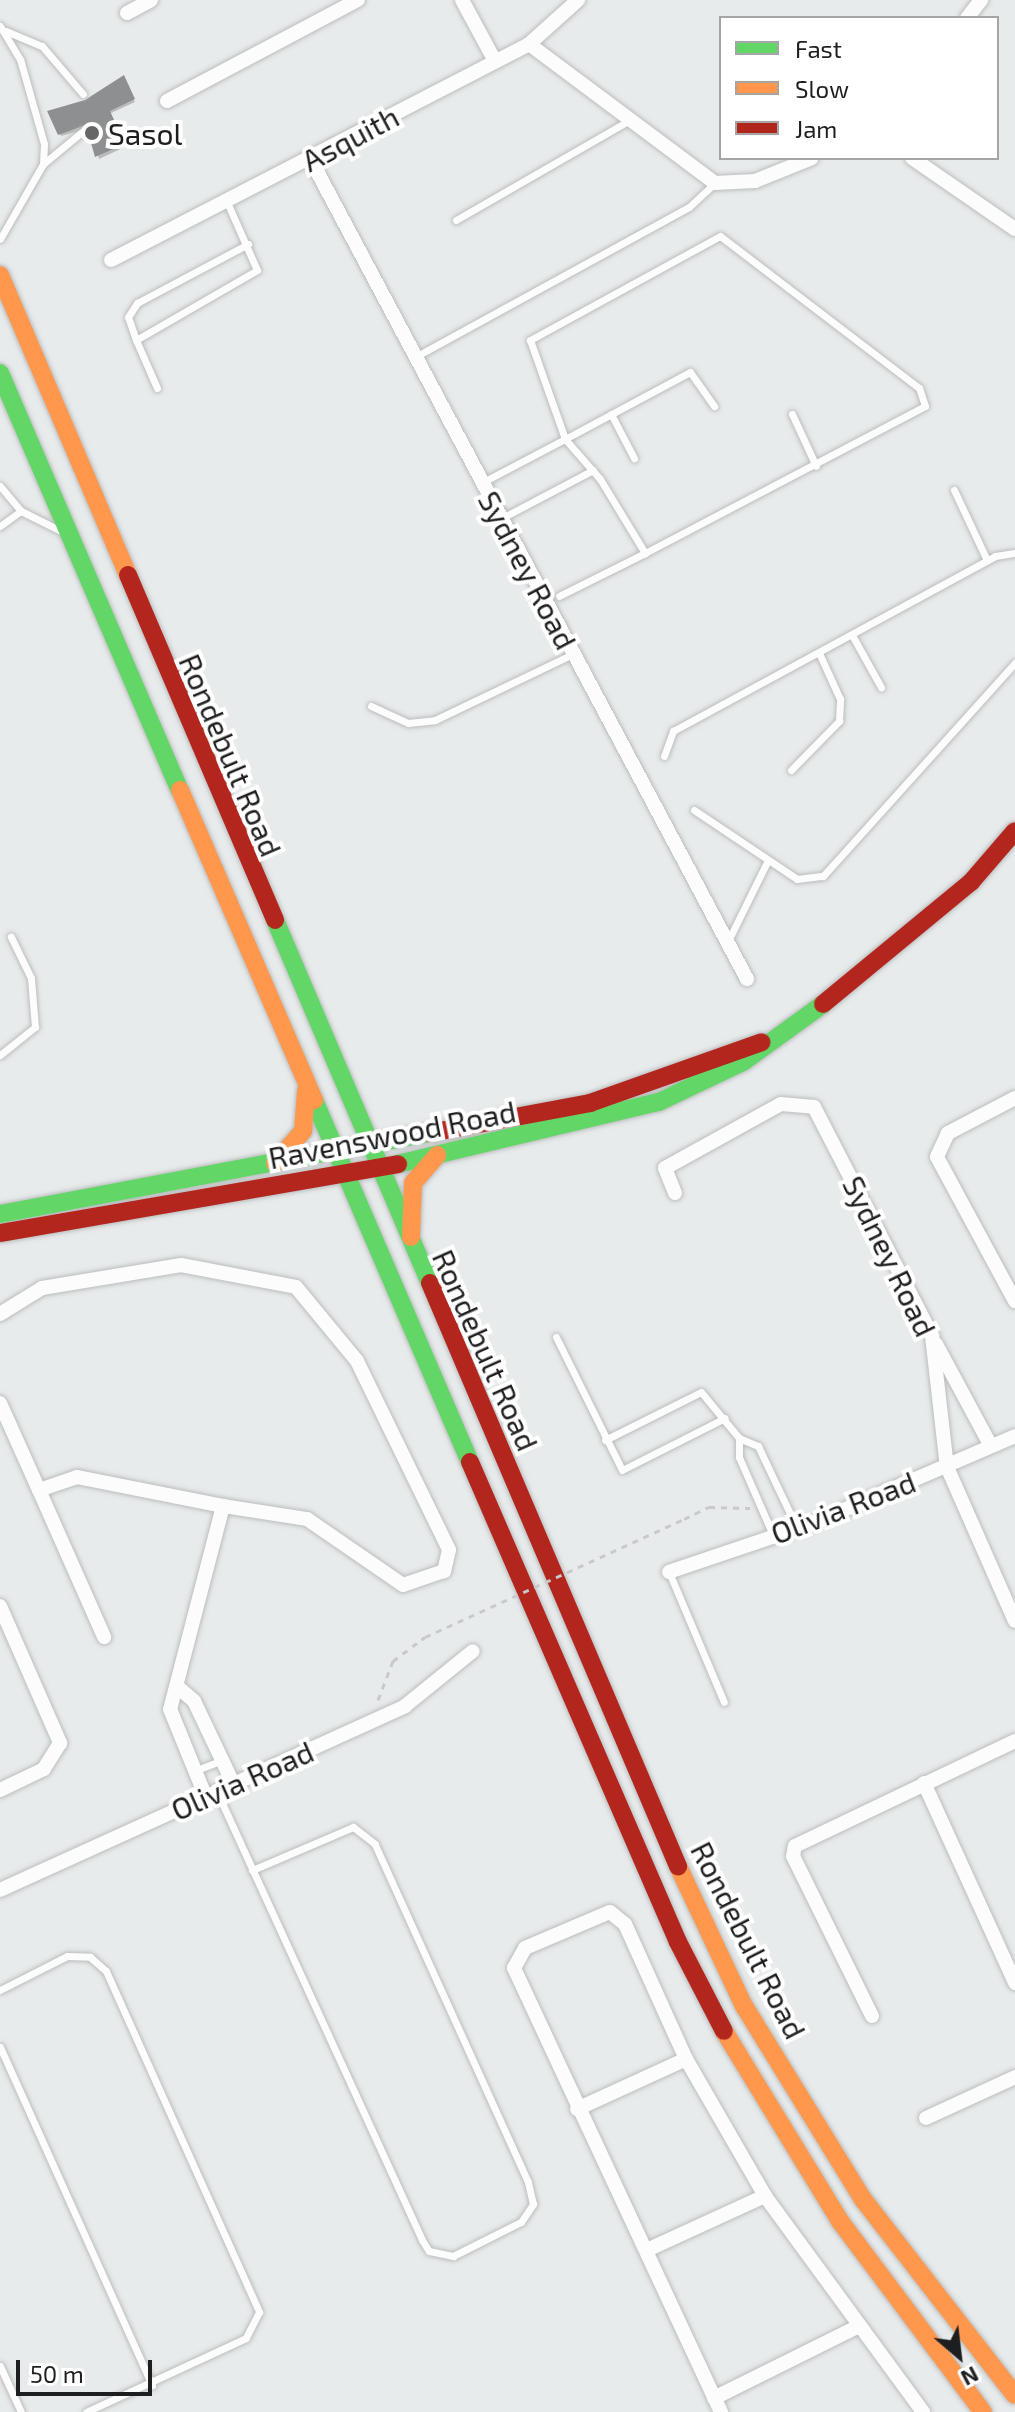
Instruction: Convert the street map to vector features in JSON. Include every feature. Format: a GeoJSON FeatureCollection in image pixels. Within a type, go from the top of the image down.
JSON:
{"type":"FeatureCollection","features":[{"type":"Feature","properties":{"kind":"main road","name":"Rondebult Road"},"geometry":{"type":"LineString","coordinates":[[0,275],[411,1251],[744,2006],[862,2198],[1015,2395]]}},
{"type":"Feature","properties":{"kind":"main road","name":"Rondebult Road"},"geometry":{"type":"LineString","coordinates":[[0,373],[678,1942],[742,2066],[840,2221],[983,2412]]}},
{"type":"Feature","properties":{"kind":"main road","name":"Ravenswood Road"},"geometry":{"type":"LineString","coordinates":[[0,1233],[345,1177],[659,1102],[778,1038],[911,938],[1015,831]]}},
{"type":"Feature","properties":{"kind":"main road","name":"Ravenswood Road"},"geometry":{"type":"LineString","coordinates":[[0,1214],[268,1167],[365,1143],[590,1103],[778,1038]]}},
{"type":"Feature","properties":{"kind":"main road"},"geometry":{"type":"LineString","coordinates":[[268,1167],[303,1131],[306,1086]]}},
{"type":"Feature","properties":{"kind":"main road"},"geometry":{"type":"LineString","coordinates":[[411,1251],[413,1183],[441,1153]]}},
{"type":"Feature","properties":{"kind":"street"},"geometry":{"type":"LineString","coordinates":[[127,13],[151,0]]}},
{"type":"Feature","properties":{"kind":"street"},"geometry":{"type":"LineString","coordinates":[[167,101],[358,0]]}},
{"type":"Feature","properties":{"kind":"street"},"geometry":{"type":"LineString","coordinates":[[462,0],[495,61]]}},
{"type":"Feature","properties":{"kind":"street","name":"Asquith"},"geometry":{"type":"LineString","coordinates":[[111,260],[311,160],[529,44],[578,0]]}},
{"type":"Feature","properties":{"kind":"street"},"geometry":{"type":"LineString","coordinates":[[969,16],[981,0]]}},
{"type":"Feature","properties":{"kind":"street"},"geometry":{"type":"LineString","coordinates":[[529,44],[628,121],[715,183],[755,181],[807,160]]}},
{"type":"Feature","properties":{"kind":"street","name":"Sydney Road"},"geometry":{"type":"LineString","coordinates":[[311,160],[573,654],[724,948],[747,979]]}},
{"type":"Feature","properties":{"kind":"street"},"geometry":{"type":"LineString","coordinates":[[915,160],[1015,229]]}},
{"type":"Feature","properties":{"kind":"street"},"geometry":{"type":"LineString","coordinates":[[1015,1098],[948,1133],[937,1157],[1015,1301]]}},
{"type":"Feature","properties":{"kind":"street","name":"Sydney Road"},"geometry":{"type":"LineString","coordinates":[[675,1193],[665,1168],[781,1104],[806,1102],[824,1122],[932,1336],[947,1467],[1015,1621]]}},
{"type":"Feature","properties":{"kind":"street"},"geometry":{"type":"LineString","coordinates":[[0,1314],[42,1288],[181,1265],[296,1287],[368,1381],[450,1562],[420,1585],[403,1585],[307,1519],[77,1477],[39,1490]]}},
{"type":"Feature","properties":{"kind":"street"},"geometry":{"type":"LineString","coordinates":[[932,1336],[991,1446]]}},
{"type":"Feature","properties":{"kind":"street"},"geometry":{"type":"LineString","coordinates":[[0,1403],[104,1637]]}},
{"type":"Feature","properties":{"kind":"street","name":"Olivia Road"},"geometry":{"type":"LineString","coordinates":[[669,1572],[797,1528],[1015,1436]]}},
{"type":"Feature","properties":{"kind":"street"},"geometry":{"type":"LineString","coordinates":[[210,1793],[194,1771],[172,1719],[223,1506]]}},
{"type":"Feature","properties":{"kind":"street"},"geometry":{"type":"LineString","coordinates":[[0,1606],[60,1743],[44,1769],[0,1790]]}},
{"type":"Feature","properties":{"kind":"street","name":"Olivia Road"},"geometry":{"type":"LineString","coordinates":[[0,1890],[405,1706],[473,1651]]}},
{"type":"Feature","properties":{"kind":"street"},"geometry":{"type":"LineString","coordinates":[[179,1688],[194,1701],[233,1783]]}},
{"type":"Feature","properties":{"kind":"street"},"geometry":{"type":"LineString","coordinates":[[872,2016],[793,1856],[795,1846],[1015,1741]]}},
{"type":"Feature","properties":{"kind":"street"},"geometry":{"type":"LineString","coordinates":[[924,1783],[1015,1983]]}},
{"type":"Feature","properties":{"kind":"street"},"geometry":{"type":"LineString","coordinates":[[857,2327],[718,2405],[647,2250],[577,2109],[514,1968],[525,1948],[619,1915],[686,2059],[765,2196],[857,2327],[923,2412]]}},
{"type":"Feature","properties":{"kind":"street"},"geometry":{"type":"LineString","coordinates":[[577,2109],[686,2059]]}},
{"type":"Feature","properties":{"kind":"street"},"geometry":{"type":"LineString","coordinates":[[926,2118],[1015,2077]]}},
{"type":"Feature","properties":{"kind":"street"},"geometry":{"type":"LineString","coordinates":[[647,2250],[765,2196]]}},
{"type":"Feature","properties":{"kind":"lane"},"geometry":{"type":"LineString","coordinates":[[3,29],[42,46],[83,94]]}},
{"type":"Feature","properties":{"kind":"lane"},"geometry":{"type":"LineString","coordinates":[[3,29],[40,126],[43,164]]}},
{"type":"Feature","properties":{"kind":"lane"},"geometry":{"type":"LineString","coordinates":[[456,220],[628,121]]}},
{"type":"Feature","properties":{"kind":"lane"},"geometry":{"type":"LineString","coordinates":[[0,239],[43,164],[83,131]]}},
{"type":"Feature","properties":{"kind":"lane"},"geometry":{"type":"LineString","coordinates":[[415,357],[689,207],[715,183]]}},
{"type":"Feature","properties":{"kind":"lane"},"geometry":{"type":"LineString","coordinates":[[136,340],[252,276],[257,262],[227,202]]}},
{"type":"Feature","properties":{"kind":"lane"},"geometry":{"type":"LineString","coordinates":[[559,596],[645,553],[910,418],[925,399],[720,236],[533,335],[530,351],[565,439],[593,470],[645,553]]}},
{"type":"Feature","properties":{"kind":"lane"},"geometry":{"type":"LineString","coordinates":[[157,388],[128,317],[137,303],[248,244]]}},
{"type":"Feature","properties":{"kind":"lane"},"geometry":{"type":"LineString","coordinates":[[481,483],[690,372],[714,406]]}},
{"type":"Feature","properties":{"kind":"lane"},"geometry":{"type":"LineString","coordinates":[[611,414],[634,458]]}},
{"type":"Feature","properties":{"kind":"lane"},"geometry":{"type":"LineString","coordinates":[[792,414],[816,466]]}},
{"type":"Feature","properties":{"kind":"lane"},"geometry":{"type":"LineString","coordinates":[[500,519],[593,470]]}},
{"type":"Feature","properties":{"kind":"lane"},"geometry":{"type":"LineString","coordinates":[[0,486],[21,511],[70,535]]}},
{"type":"Feature","properties":{"kind":"lane"},"geometry":{"type":"LineString","coordinates":[[954,490],[987,560]]}},
{"type":"Feature","properties":{"kind":"lane"},"geometry":{"type":"LineString","coordinates":[[0,526],[21,511]]}},
{"type":"Feature","properties":{"kind":"lane"},"geometry":{"type":"LineString","coordinates":[[664,756],[673,731],[987,560],[1015,553]]}},
{"type":"Feature","properties":{"kind":"lane"},"geometry":{"type":"LineString","coordinates":[[852,635],[881,687]]}},
{"type":"Feature","properties":{"kind":"lane"},"geometry":{"type":"LineString","coordinates":[[791,770],[839,721],[840,699],[819,653]]}},
{"type":"Feature","properties":{"kind":"lane"},"geometry":{"type":"LineString","coordinates":[[371,706],[408,723],[435,720],[573,654]]}},
{"type":"Feature","properties":{"kind":"lane"},"geometry":{"type":"LineString","coordinates":[[694,810],[797,879],[830,871],[1015,663]]}},
{"type":"Feature","properties":{"kind":"lane"},"geometry":{"type":"LineString","coordinates":[[724,948],[768,860]]}},
{"type":"Feature","properties":{"kind":"lane"},"geometry":{"type":"LineString","coordinates":[[0,1055],[35,1027],[31,978],[11,937]]}},
{"type":"Feature","properties":{"kind":"lane"},"geometry":{"type":"LineString","coordinates":[[556,1337],[605,1440],[626,1471],[725,1418]]}},
{"type":"Feature","properties":{"kind":"lane"},"geometry":{"type":"LineString","coordinates":[[605,1440],[695,1393],[707,1393],[739,1438],[758,1446],[797,1528]]}},
{"type":"Feature","properties":{"kind":"lane"},"geometry":{"type":"LineString","coordinates":[[739,1438],[739,1457],[773,1535]]}},
{"type":"Feature","properties":{"kind":"lane"},"geometry":{"type":"LineString","coordinates":[[669,1572],[724,1702]]}},
{"type":"Feature","properties":{"kind":"lane"},"geometry":{"type":"LineString","coordinates":[[194,1771],[222,1760]]}},
{"type":"Feature","properties":{"kind":"lane"},"geometry":{"type":"LineString","coordinates":[[210,1793],[252,1870],[429,2251],[453,2256],[521,2222],[533,2204],[528,2182],[375,1844],[353,1827],[252,1870]]}},
{"type":"Feature","properties":{"kind":"lane"},"geometry":{"type":"LineString","coordinates":[[0,1990],[67,1956],[90,1957],[106,1971],[259,2312],[246,2338],[152,2385],[86,2412]]}},
{"type":"Feature","properties":{"kind":"lane"},"geometry":{"type":"LineString","coordinates":[[0,2047],[152,2385]]}},
{"type":"Feature","properties":{"kind":"lane"},"geometry":{"type":"LineString","coordinates":[[0,2366],[21,2412]]}},
{"type":"Feature","properties":{"kind":"path"},"geometry":{"type":"LineString","coordinates":[[361,1727],[393,1661],[425,1637],[709,1507],[762,1510]]}},
{"type":"Feature","properties":{"kind":"building"},"geometry":{"type":"Polygon","coordinates":[[[124,75],[135,99],[110,111],[125,144],[95,157],[86,125],[58,135],[47,111],[85,100],[124,75]]]}},
{"type":"Feature","properties":{"kind":"traffic: fast"},"geometry":{"type":"LineString","coordinates":[[0,373],[180,790]]}},
{"type":"Feature","properties":{"kind":"traffic: fast"},"geometry":{"type":"LineString","coordinates":[[275,920],[430,1283]]}},
{"type":"Feature","properties":{"kind":"traffic: fast"},"geometry":{"type":"LineString","coordinates":[[398,1164],[659,1102],[743,1062],[823,1004]]}},
{"type":"Feature","properties":{"kind":"traffic: fast"},"geometry":{"type":"LineString","coordinates":[[314,1100],[470,1462]]}},
{"type":"Feature","properties":{"kind":"traffic: fast"},"geometry":{"type":"LineString","coordinates":[[0,1214],[430,1133]]}},
{"type":"Feature","properties":{"kind":"traffic: slow"},"geometry":{"type":"LineString","coordinates":[[0,275],[128,575]]}},
{"type":"Feature","properties":{"kind":"traffic: slow"},"geometry":{"type":"LineString","coordinates":[[180,790],[314,1100]]}},
{"type":"Feature","properties":{"kind":"traffic: slow"},"geometry":{"type":"LineString","coordinates":[[275,1163],[303,1131],[306,1091]]}},
{"type":"Feature","properties":{"kind":"traffic: slow"},"geometry":{"type":"LineString","coordinates":[[411,1237],[413,1183],[437,1155]]}},
{"type":"Feature","properties":{"kind":"traffic: slow"},"geometry":{"type":"LineString","coordinates":[[678,1866],[744,2006],[862,2198],[1015,2395]]}},
{"type":"Feature","properties":{"kind":"traffic: slow"},"geometry":{"type":"LineString","coordinates":[[724,2031],[840,2221],[983,2412]]}},
{"type":"Feature","properties":{"kind":"traffic: jam"},"geometry":{"type":"LineString","coordinates":[[128,575],[275,920]]}},
{"type":"Feature","properties":{"kind":"traffic: jam"},"geometry":{"type":"LineString","coordinates":[[823,1004],[971,882],[1015,831]]}},
{"type":"Feature","properties":{"kind":"traffic: jam"},"geometry":{"type":"LineString","coordinates":[[430,1133],[590,1103],[762,1042]]}},
{"type":"Feature","properties":{"kind":"traffic: jam"},"geometry":{"type":"LineString","coordinates":[[0,1233],[398,1164]]}},
{"type":"Feature","properties":{"kind":"traffic: jam"},"geometry":{"type":"LineString","coordinates":[[430,1283],[678,1866]]}},
{"type":"Feature","properties":{"kind":"traffic: jam"},"geometry":{"type":"LineString","coordinates":[[470,1462],[678,1942],[724,2031]]}},
{"type":"Feature","properties":{"kind":"place","name":"Sasol"},"geometry":{"type":"Point","coordinates":[92,133]}}]}
